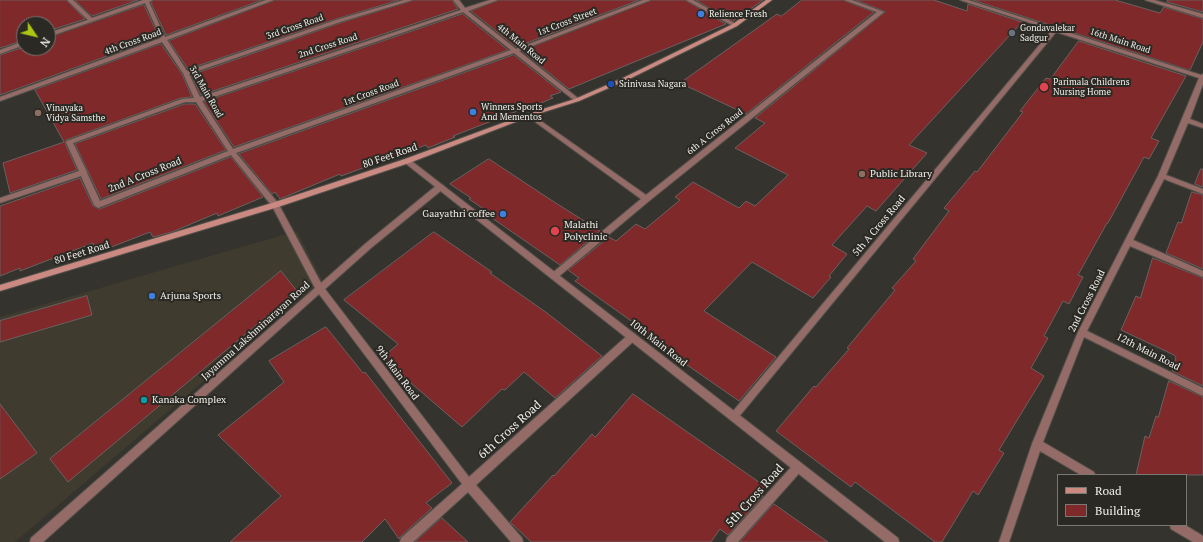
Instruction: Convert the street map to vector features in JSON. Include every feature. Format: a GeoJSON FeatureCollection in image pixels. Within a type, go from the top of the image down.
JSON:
{"type":"FeatureCollection","features":[{"type":"Feature","properties":{"kind":"main road","name":"80 Feet Road"},"geometry":{"type":"LineString","coordinates":[[0,288],[275,205],[407,161],[529,115],[577,100],[625,79],[735,25],[769,0]]}},
{"type":"Feature","properties":{"kind":"street"},"geometry":{"type":"LineString","coordinates":[[70,0],[91,20]]}},
{"type":"Feature","properties":{"kind":"street"},"geometry":{"type":"LineString","coordinates":[[56,32],[147,0]]}},
{"type":"Feature","properties":{"kind":"street","name":"3rd Main Road"},"geometry":{"type":"LineString","coordinates":[[147,0],[164,40],[186,73],[198,100],[232,152],[275,205]]}},
{"type":"Feature","properties":{"kind":"street","name":"4th Cross Road"},"geometry":{"type":"LineString","coordinates":[[0,99],[271,0]]}},
{"type":"Feature","properties":{"kind":"street","name":"3rd Cross Road"},"geometry":{"type":"LineString","coordinates":[[186,73],[338,22],[410,0]]}},
{"type":"Feature","properties":{"kind":"street","name":"4th Main Road"},"geometry":{"type":"LineString","coordinates":[[456,0],[465,11],[577,100]]}},
{"type":"Feature","properties":{"kind":"street","name":"2nd Cross Road"},"geometry":{"type":"LineString","coordinates":[[84,172],[69,142],[184,100],[198,100],[495,0]]}},
{"type":"Feature","properties":{"kind":"street","name":"1st Cross Street"},"geometry":{"type":"LineString","coordinates":[[516,51],[648,0]]}},
{"type":"Feature","properties":{"kind":"street"},"geometry":{"type":"LineString","coordinates":[[688,0],[735,25]]}},
{"type":"Feature","properties":{"kind":"street","name":"6th A Cross Road"},"geometry":{"type":"LineString","coordinates":[[646,199],[881,12],[847,0]]}},
{"type":"Feature","properties":{"kind":"street","name":"16th Main Road"},"geometry":{"type":"LineString","coordinates":[[963,0],[1203,76]]}},
{"type":"Feature","properties":{"kind":"street"},"geometry":{"type":"LineString","coordinates":[[1148,0],[1203,16]]}},
{"type":"Feature","properties":{"kind":"street","name":"5th A Cross Road"},"geometry":{"type":"LineString","coordinates":[[734,416],[1055,30]]}},
{"type":"Feature","properties":{"kind":"street"},"geometry":{"type":"LineString","coordinates":[[0,52],[16,46]]}},
{"type":"Feature","properties":{"kind":"street","name":"1st Cross Road"},"geometry":{"type":"LineString","coordinates":[[232,152],[516,51]]}},
{"type":"Feature","properties":{"kind":"street","name":"2nd Cross Road"},"geometry":{"type":"LineString","coordinates":[[1004,542],[1037,444],[1082,332],[1162,176],[1203,76]]}},
{"type":"Feature","properties":{"kind":"street"},"geometry":{"type":"LineString","coordinates":[[529,115],[646,199],[554,276]]}},
{"type":"Feature","properties":{"kind":"street"},"geometry":{"type":"LineString","coordinates":[[1186,120],[1203,126]]}},
{"type":"Feature","properties":{"kind":"street","name":"2nd A Cross Road"},"geometry":{"type":"LineString","coordinates":[[84,172],[98,205],[232,152]]}},
{"type":"Feature","properties":{"kind":"street","name":"10th Main Road"},"geometry":{"type":"LineString","coordinates":[[407,161],[894,542]]}},
{"type":"Feature","properties":{"kind":"street"},"geometry":{"type":"LineString","coordinates":[[0,201],[84,172]]}},
{"type":"Feature","properties":{"kind":"street"},"geometry":{"type":"LineString","coordinates":[[1162,176],[1203,192]]}},
{"type":"Feature","properties":{"kind":"street","name":"Jayamma Lakshminarayan Road"},"geometry":{"type":"LineString","coordinates":[[35,542],[368,246],[440,187]]}},
{"type":"Feature","properties":{"kind":"street","name":"9th Main Road"},"geometry":{"type":"LineString","coordinates":[[275,205],[320,289],[468,484],[518,542]]}},
{"type":"Feature","properties":{"kind":"street"},"geometry":{"type":"LineString","coordinates":[[1129,242],[1203,274]]}},
{"type":"Feature","properties":{"kind":"street","name":"12th Main Road"},"geometry":{"type":"LineString","coordinates":[[1082,332],[1203,392]]}},
{"type":"Feature","properties":{"kind":"street","name":"6th Cross Road"},"geometry":{"type":"LineString","coordinates":[[405,542],[632,337]]}},
{"type":"Feature","properties":{"kind":"street"},"geometry":{"type":"LineString","coordinates":[[1037,444],[1088,474]]}},
{"type":"Feature","properties":{"kind":"street","name":"5th Cross Road"},"geometry":{"type":"LineString","coordinates":[[731,542],[798,467]]}},
{"type":"Feature","properties":{"kind":"street"},"geometry":{"type":"LineString","coordinates":[[1177,526],[1203,542]]}},
{"type":"Feature","properties":{"kind":"shaded area"},"geometry":{"type":"Polygon","coordinates":[[[297,231],[322,280],[15,542],[0,542],[0,317],[297,231]]]}},
{"type":"Feature","properties":{"kind":"building"},"geometry":{"type":"Polygon","coordinates":[[[0,0],[66,0],[85,19],[56,28],[56,16],[16,16],[16,43],[0,48],[0,0]]]}},
{"type":"Feature","properties":{"kind":"building"},"geometry":{"type":"Polygon","coordinates":[[[75,0],[138,0],[92,16],[75,0]]]}},
{"type":"Feature","properties":{"kind":"building"},"geometry":{"type":"Polygon","coordinates":[[[154,0],[262,0],[166,35],[151,3],[154,0]]]}},
{"type":"Feature","properties":{"kind":"building"},"geometry":{"type":"Polygon","coordinates":[[[275,0],[399,0],[336,19],[188,69],[169,41],[275,0]]]}},
{"type":"Feature","properties":{"kind":"building"},"geometry":{"type":"Polygon","coordinates":[[[414,0],[452,0],[458,9],[201,95],[191,75],[340,23],[414,0]]]}},
{"type":"Feature","properties":{"kind":"building"},"geometry":{"type":"Polygon","coordinates":[[[499,0],[639,0],[516,47],[471,11],[499,0]]]}},
{"type":"Feature","properties":{"kind":"building"},"geometry":{"type":"Polygon","coordinates":[[[652,0],[685,0],[726,24],[569,89],[522,51],[652,0]]]}},
{"type":"Feature","properties":{"kind":"building"},"geometry":{"type":"Polygon","coordinates":[[[696,0],[763,0],[733,21],[696,0]]]}},
{"type":"Feature","properties":{"kind":"building"},"geometry":{"type":"Polygon","coordinates":[[[802,0],[843,0],[874,12],[746,114],[680,83],[777,14],[781,16],[802,0]]]}},
{"type":"Feature","properties":{"kind":"building"},"geometry":{"type":"Polygon","coordinates":[[[856,0],[934,0],[967,11],[968,4],[1022,22],[909,145],[927,153],[876,211],[867,206],[832,245],[847,254],[829,276],[831,277],[813,298],[752,262],[704,311],[776,357],[739,401],[648,338],[651,335],[575,281],[579,278],[568,270],[609,237],[616,241],[636,224],[645,229],[680,200],[675,197],[693,182],[739,208],[746,201],[755,206],[788,175],[735,148],[765,123],[755,118],[885,12],[856,0]]]}},
{"type":"Feature","properties":{"kind":"building"},"geometry":{"type":"Polygon","coordinates":[[[973,0],[1115,0],[1160,13],[1164,7],[1203,19],[1203,42],[1190,70],[973,0]]]}},
{"type":"Feature","properties":{"kind":"building"},"geometry":{"type":"Polygon","coordinates":[[[1168,0],[1203,0],[1203,12],[1167,2],[1168,0]]]}},
{"type":"Feature","properties":{"kind":"building"},"geometry":{"type":"Polygon","coordinates":[[[144,5],[159,37],[0,95],[0,55],[16,50],[16,56],[56,56],[56,35],[144,5]]]}},
{"type":"Feature","properties":{"kind":"building"},"geometry":{"type":"Polygon","coordinates":[[[463,14],[508,50],[234,147],[204,102],[463,14]]]}},
{"type":"Feature","properties":{"kind":"building"},"geometry":{"type":"Polygon","coordinates":[[[1079,41],[1186,76],[1151,138],[1159,141],[1149,159],[1144,157],[1078,275],[1083,277],[1069,304],[1063,301],[1044,336],[1048,338],[1031,368],[1044,376],[999,450],[1004,453],[978,495],[973,491],[942,542],[935,542],[855,482],[851,487],[776,431],[814,386],[816,387],[849,349],[847,348],[895,290],[892,288],[916,261],[913,259],[949,211],[944,208],[975,171],[977,172],[1023,112],[1020,111],[1046,78],[1050,79],[1079,41]]]}},
{"type":"Feature","properties":{"kind":"building"},"geometry":{"type":"Polygon","coordinates":[[[161,44],[182,74],[192,97],[181,98],[66,140],[65,143],[77,170],[10,193],[3,163],[64,142],[35,90],[161,44]]]}},
{"type":"Feature","properties":{"kind":"building"},"geometry":{"type":"Polygon","coordinates":[[[514,55],[561,92],[550,96],[553,98],[527,109],[520,110],[453,136],[455,137],[428,148],[426,145],[341,176],[340,174],[280,199],[275,192],[272,194],[239,154],[514,55]]]}},
{"type":"Feature","properties":{"kind":"building"},"geometry":{"type":"Polygon","coordinates":[[[185,104],[195,104],[226,150],[101,199],[75,144],[185,104]]]}},
{"type":"Feature","properties":{"kind":"building"},"geometry":{"type":"Polygon","coordinates":[[[231,157],[263,197],[218,216],[217,213],[172,232],[153,237],[150,232],[96,253],[93,243],[20,271],[20,268],[0,276],[0,206],[80,178],[93,206],[99,209],[231,157]]]}},
{"type":"Feature","properties":{"kind":"building"},"geometry":{"type":"Polygon","coordinates":[[[489,159],[600,231],[560,265],[489,216],[491,214],[450,184],[489,159]]]}},
{"type":"Feature","properties":{"kind":"building"},"geometry":{"type":"Polygon","coordinates":[[[1201,169],[1203,169],[1203,187],[1195,184],[1201,169]]]}},
{"type":"Feature","properties":{"kind":"building"},"geometry":{"type":"Polygon","coordinates":[[[1192,192],[1203,195],[1203,269],[1166,253],[1178,222],[1181,223],[1192,192]]]}},
{"type":"Feature","properties":{"kind":"building"},"geometry":{"type":"Polygon","coordinates":[[[434,232],[492,272],[490,273],[547,313],[602,356],[555,398],[524,372],[505,390],[502,389],[462,427],[382,358],[398,344],[344,300],[434,232]]]}},
{"type":"Feature","properties":{"kind":"building"},"geometry":{"type":"Polygon","coordinates":[[[1153,258],[1203,278],[1203,386],[1172,371],[1176,357],[1174,355],[1121,330],[1136,296],[1140,298],[1153,258]]]}},
{"type":"Feature","properties":{"kind":"building"},"geometry":{"type":"Polygon","coordinates":[[[281,271],[297,291],[68,482],[50,459],[281,271]]]}},
{"type":"Feature","properties":{"kind":"building"},"geometry":{"type":"Polygon","coordinates":[[[87,296],[92,315],[0,342],[0,321],[87,296]]]}},
{"type":"Feature","properties":{"kind":"building"},"geometry":{"type":"Polygon","coordinates":[[[326,327],[363,373],[365,372],[452,483],[426,503],[432,508],[399,539],[385,519],[362,542],[230,542],[281,496],[218,435],[284,382],[269,361],[326,327]]]}},
{"type":"Feature","properties":{"kind":"building"},"geometry":{"type":"Polygon","coordinates":[[[1169,381],[1203,397],[1203,475],[1136,474],[1145,436],[1149,438],[1156,416],[1158,417],[1169,381]]]}},
{"type":"Feature","properties":{"kind":"building"},"geometry":{"type":"Polygon","coordinates":[[[633,394],[766,487],[761,495],[763,496],[728,535],[720,529],[711,542],[531,542],[510,522],[592,434],[595,437],[633,394]]]}},
{"type":"Feature","properties":{"kind":"building"},"geometry":{"type":"Polygon","coordinates":[[[0,404],[37,453],[0,479],[0,404]]]}},
{"type":"Feature","properties":{"kind":"building"},"geometry":{"type":"Polygon","coordinates":[[[774,504],[828,542],[740,542],[774,504]]]}},
{"type":"Feature","properties":{"kind":"building"},"geometry":{"type":"Polygon","coordinates":[[[442,518],[468,542],[415,542],[442,518]]]}},
{"type":"Feature","properties":{"kind":"place","name":"Relience Fresh"},"geometry":{"type":"Point","coordinates":[701,14]}},
{"type":"Feature","properties":{"kind":"place","name":"Gondavalekar Sadgur"},"geometry":{"type":"Point","coordinates":[1012,33]}},
{"type":"Feature","properties":{"kind":"place","name":"Srinivasa Nagara"},"geometry":{"type":"Point","coordinates":[611,84]}},
{"type":"Feature","properties":{"kind":"place","name":"Parimala Childrens Nursing Home"},"geometry":{"type":"Point","coordinates":[1044,87]}},
{"type":"Feature","properties":{"kind":"place","name":"Winners Sports And Mementos"},"geometry":{"type":"Point","coordinates":[473,112]}},
{"type":"Feature","properties":{"kind":"place","name":"Vinayaka Vidya Samsthe"},"geometry":{"type":"Point","coordinates":[38,113]}},
{"type":"Feature","properties":{"kind":"place","name":"Public Library"},"geometry":{"type":"Point","coordinates":[862,174]}},
{"type":"Feature","properties":{"kind":"place","name":"Gaayathri coffee"},"geometry":{"type":"Point","coordinates":[503,214]}},
{"type":"Feature","properties":{"kind":"place","name":"Malathi Polyclinic"},"geometry":{"type":"Point","coordinates":[555,231]}},
{"type":"Feature","properties":{"kind":"place","name":"Arjuna Sports"},"geometry":{"type":"Point","coordinates":[152,296]}},
{"type":"Feature","properties":{"kind":"place","name":"Kanaka Complex"},"geometry":{"type":"Point","coordinates":[144,400]}}]}
